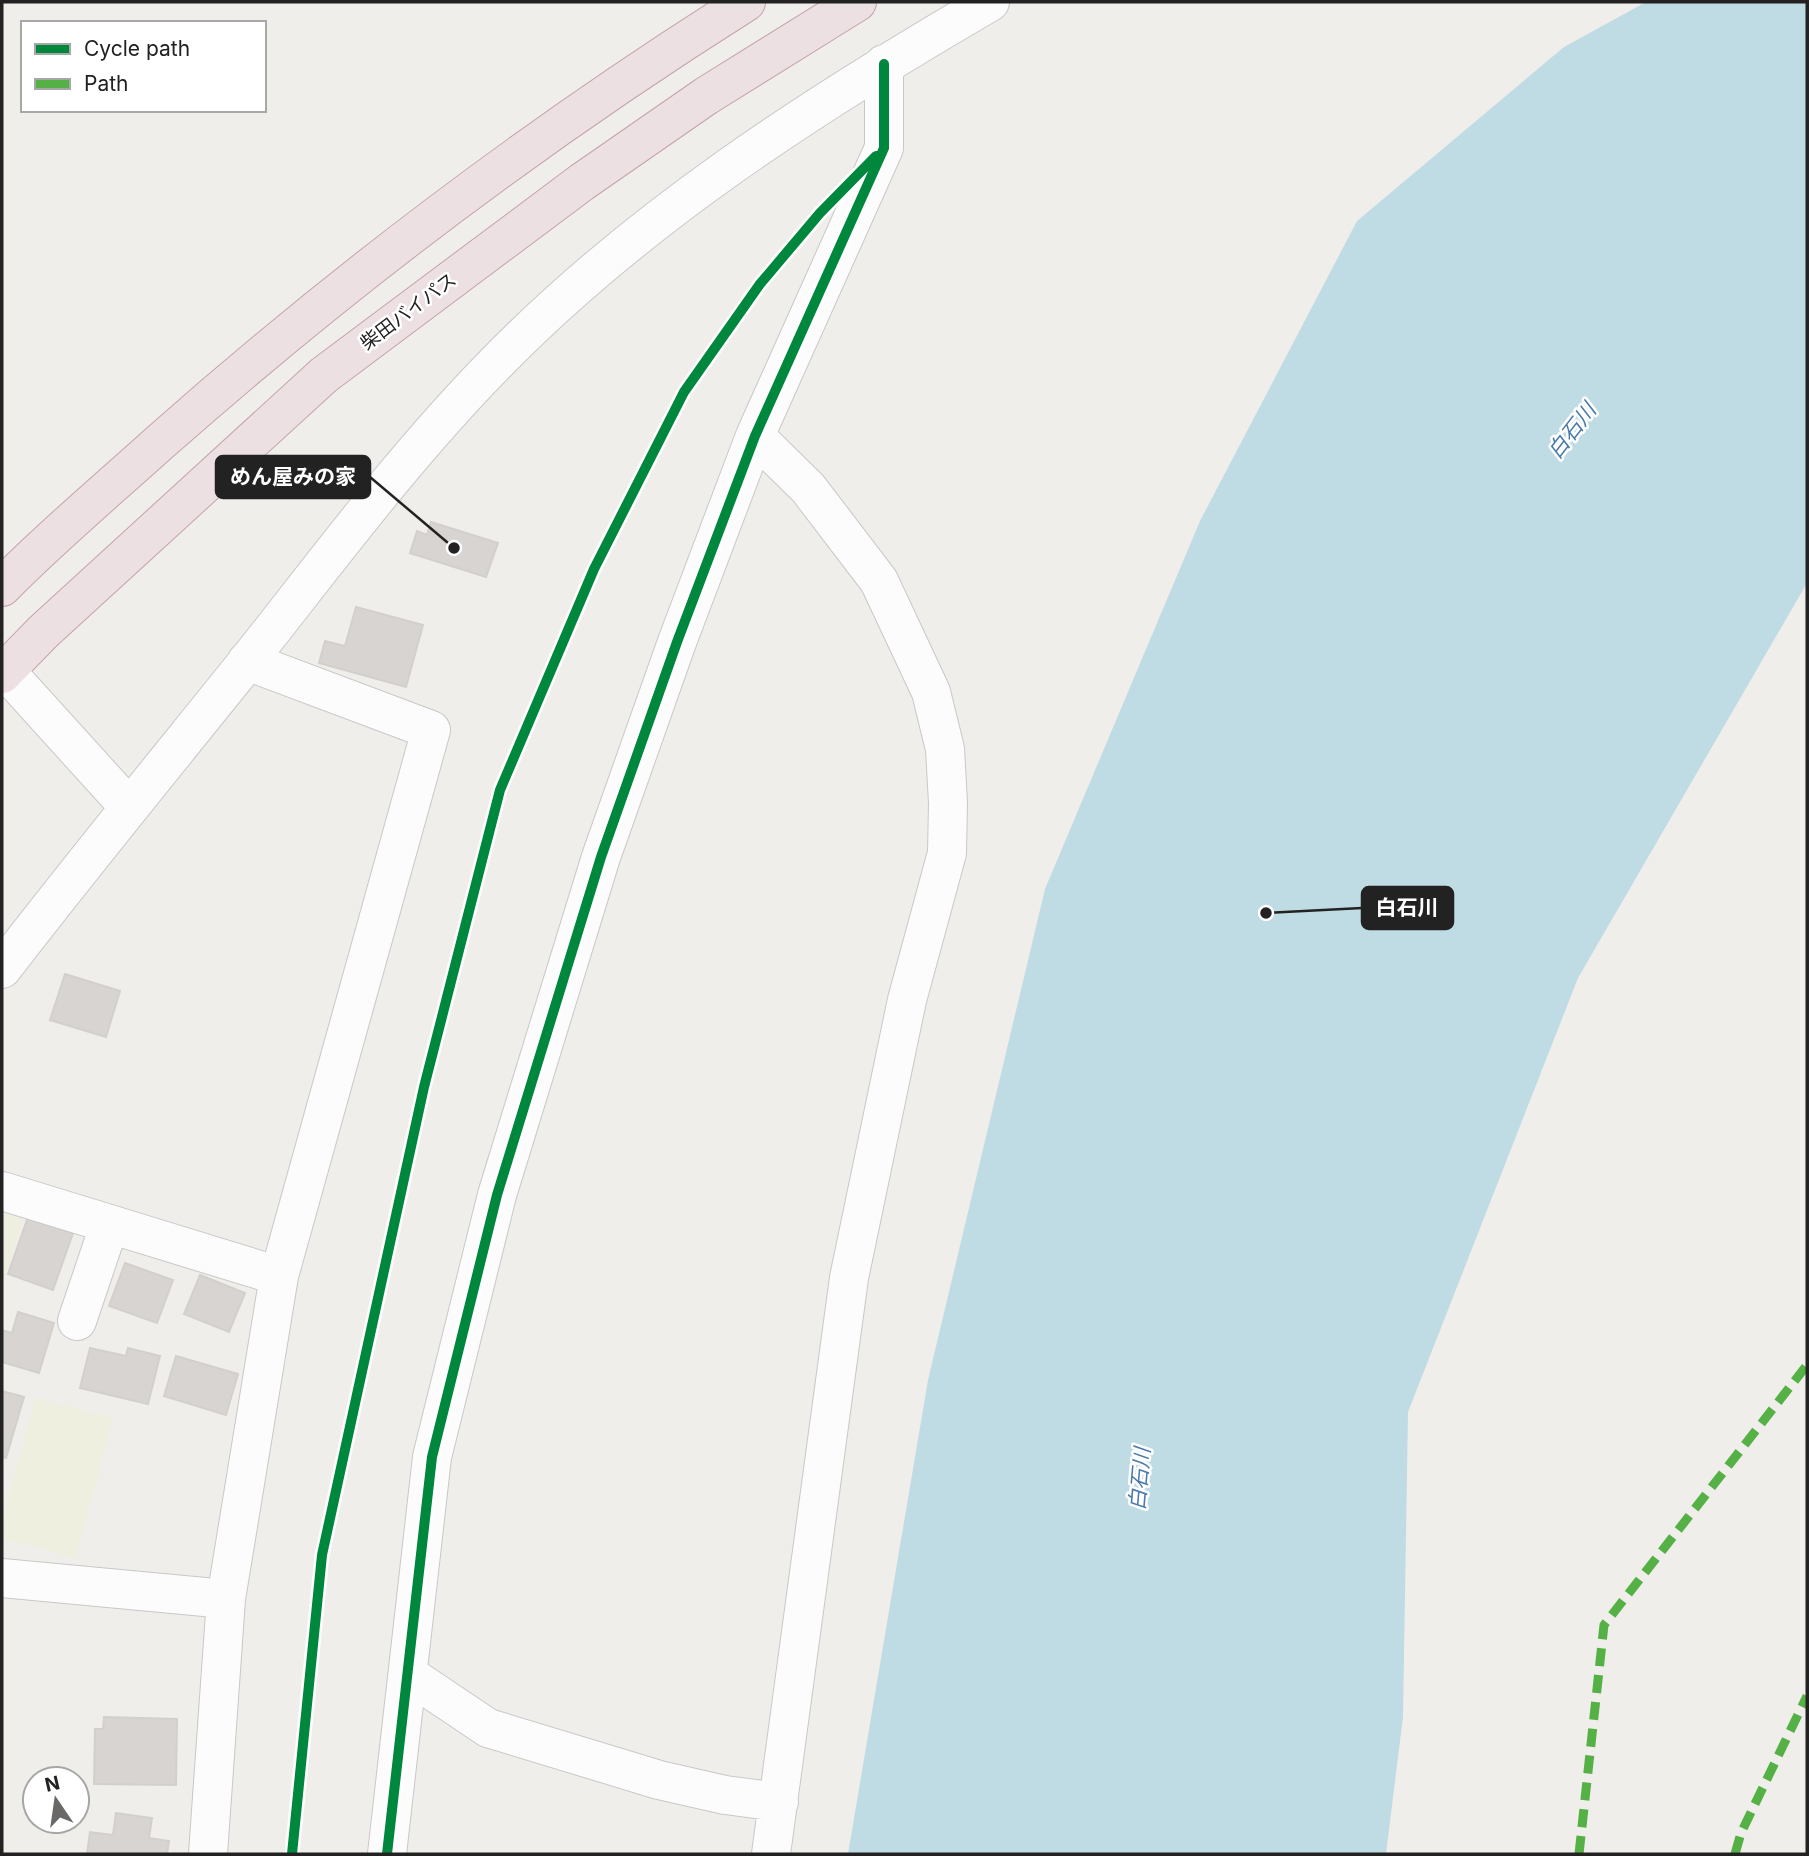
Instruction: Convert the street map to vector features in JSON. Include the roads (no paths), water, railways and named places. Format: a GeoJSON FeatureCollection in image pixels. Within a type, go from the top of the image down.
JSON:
{"type":"FeatureCollection","features":[{"type":"Feature","properties":{"kind":"highway"},"geometry":{"type":"LineString","coordinates":[[2,587],[234,377],[467,191],[639,69],[746,2]]}},
{"type":"Feature","properties":{"kind":"highway","name":"柴田バイパス"},"geometry":{"type":"LineString","coordinates":[[3,671],[324,375],[582,182],[706,96],[857,2]]}},
{"type":"Feature","properties":{"kind":"street"},"geometry":{"type":"LineString","coordinates":[[2,968],[370,503],[495,363],[602,266],[730,166],[884,64],[990,2]]}},
{"type":"Feature","properties":{"kind":"street"},"geometry":{"type":"LineString","coordinates":[[387,1854],[410,1675],[432,1457],[497,1195],[601,857],[677,642],[755,436],[884,148],[884,64]]}},
{"type":"Feature","properties":{"kind":"street"},"geometry":{"type":"LineString","coordinates":[[755,436],[808,488],[879,581],[931,692],[945,749],[948,803],[947,853],[907,1000],[849,1278],[771,1854]]}},
{"type":"Feature","properties":{"kind":"street"},"geometry":{"type":"LineString","coordinates":[[208,1854],[226,1599],[279,1276],[431,730],[247,661]]}},
{"type":"Feature","properties":{"kind":"street"},"geometry":{"type":"LineString","coordinates":[[3,671],[128,806]]}},
{"type":"Feature","properties":{"kind":"street"},"geometry":{"type":"LineString","coordinates":[[2,1191],[108,1226],[279,1276]]}},
{"type":"Feature","properties":{"kind":"street"},"geometry":{"type":"LineString","coordinates":[[77,1321],[108,1226]]}},
{"type":"Feature","properties":{"kind":"street"},"geometry":{"type":"LineString","coordinates":[[3,1589],[226,1599]]}},
{"type":"Feature","properties":{"kind":"street"},"geometry":{"type":"LineString","coordinates":[[410,1675],[488,1728],[659,1780],[725,1795],[779,1802]]}},
{"type":"Feature","properties":{"kind":"water"},"geometry":{"type":"Polygon","coordinates":[[[1646,2],[1807,2],[1807,583],[1578,978],[1408,1412],[1403,1717],[1386,1854],[848,1854],[928,1380],[1045,889],[1200,521],[1357,221],[1564,47],[1646,2]]]}},
{"type":"Feature","properties":{"kind":"place","name":"めん屋みの家"},"geometry":{"type":"Point","coordinates":[454,548]}},
{"type":"Feature","properties":{"kind":"place","name":"白石川"},"geometry":{"type":"Point","coordinates":[1266,913]}}]}
